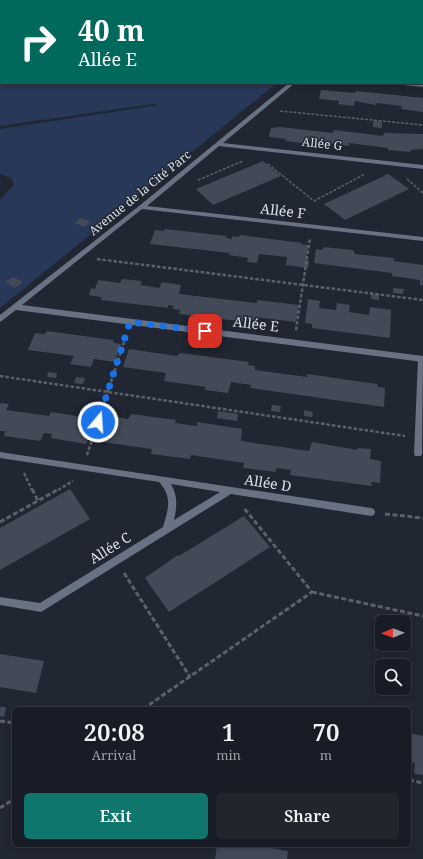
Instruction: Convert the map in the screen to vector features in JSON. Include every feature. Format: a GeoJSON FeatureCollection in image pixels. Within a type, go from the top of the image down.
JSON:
{"type":"FeatureCollection","features":[{"type":"Feature","properties":{"kind":"street","name":"Avenue de la Cité Parc"},"geometry":{"type":"LineString","coordinates":[[0,319],[141,207],[291,84]]}},
{"type":"Feature","properties":{"kind":"street"},"geometry":{"type":"LineString","coordinates":[[413,84],[423,85]]}},
{"type":"Feature","properties":{"kind":"street","name":"Allée G"},"geometry":{"type":"LineString","coordinates":[[218,144],[423,167]]}},
{"type":"Feature","properties":{"kind":"street","name":"Allée F"},"geometry":{"type":"LineString","coordinates":[[141,207],[423,239]]}},
{"type":"Feature","properties":{"kind":"street","name":"Allée E"},"geometry":{"type":"LineString","coordinates":[[15,307],[422,359],[418,454]]}},
{"type":"Feature","properties":{"kind":"street","name":"Allée D"},"geometry":{"type":"LineString","coordinates":[[0,455],[84,466],[371,512]]}},
{"type":"Feature","properties":{"kind":"street"},"geometry":{"type":"LineString","coordinates":[[160,478],[169,486],[172,495],[173,510],[167,529]]}},
{"type":"Feature","properties":{"kind":"street","name":"Allée C"},"geometry":{"type":"LineString","coordinates":[[0,602],[41,608],[230,490]]}},
{"type":"Feature","properties":{"kind":"path"},"geometry":{"type":"LineString","coordinates":[[274,110],[423,125]]}},
{"type":"Feature","properties":{"kind":"path"},"geometry":{"type":"LineString","coordinates":[[263,160],[314,201],[388,162],[423,193]]}},
{"type":"Feature","properties":{"kind":"path"},"geometry":{"type":"LineString","coordinates":[[195,181],[243,161]]}},
{"type":"Feature","properties":{"kind":"path"},"geometry":{"type":"LineString","coordinates":[[294,342],[312,227]]}},
{"type":"Feature","properties":{"kind":"path"},"geometry":{"type":"LineString","coordinates":[[79,256],[423,300]]}},
{"type":"Feature","properties":{"kind":"path"},"geometry":{"type":"LineString","coordinates":[[84,466],[130,322]]}},
{"type":"Feature","properties":{"kind":"path"},"geometry":{"type":"LineString","coordinates":[[0,376],[384,434],[419,437]]}},
{"type":"Feature","properties":{"kind":"path"},"geometry":{"type":"LineString","coordinates":[[16,457],[38,501]]}},
{"type":"Feature","properties":{"kind":"path"},"geometry":{"type":"LineString","coordinates":[[0,522],[95,468]]}},
{"type":"Feature","properties":{"kind":"path"},"geometry":{"type":"LineString","coordinates":[[230,490],[312,592],[423,616]]}},
{"type":"Feature","properties":{"kind":"path"},"geometry":{"type":"LineString","coordinates":[[371,512],[423,518]]}},
{"type":"Feature","properties":{"kind":"path"},"geometry":{"type":"LineString","coordinates":[[116,561],[190,677]]}},
{"type":"Feature","properties":{"kind":"path"},"geometry":{"type":"LineString","coordinates":[[146,707],[312,592]]}},
{"type":"Feature","properties":{"kind":"path"},"geometry":{"type":"LineString","coordinates":[[0,721],[12,724]]}},
{"type":"Feature","properties":{"kind":"path"},"geometry":{"type":"LineString","coordinates":[[411,780],[423,783]]}},
{"type":"Feature","properties":{"kind":"path"},"geometry":{"type":"LineString","coordinates":[[0,808],[12,800]]}},
{"type":"Feature","properties":{"kind":"shaded area"},"geometry":{"type":"Polygon","coordinates":[[[0,84],[276,84],[0,308],[0,200],[14,185],[11,178],[0,174],[0,129],[159,105],[153,104],[0,126],[0,84]]]}},
{"type":"Feature","properties":{"kind":"building"},"geometry":{"type":"Polygon","coordinates":[[[321,90],[355,93],[356,91],[423,98],[423,112],[401,109],[402,106],[377,103],[376,105],[355,101],[354,106],[338,104],[339,101],[319,99],[321,90]]]}},
{"type":"Feature","properties":{"kind":"building"},"geometry":{"type":"Polygon","coordinates":[[[373,121],[382,122],[382,128],[373,127],[373,121]]]}},
{"type":"Feature","properties":{"kind":"building"},"geometry":{"type":"Polygon","coordinates":[[[280,127],[333,133],[334,130],[383,136],[384,133],[423,134],[423,149],[411,150],[411,152],[388,150],[388,148],[349,143],[349,146],[309,141],[308,144],[269,137],[271,128],[280,127]]]}},
{"type":"Feature","properties":{"kind":"building"},"geometry":{"type":"Polygon","coordinates":[[[263,161],[281,176],[213,205],[196,189],[263,161]]]}},
{"type":"Feature","properties":{"kind":"building"},"geometry":{"type":"Polygon","coordinates":[[[388,174],[409,189],[345,220],[324,204],[388,174]]]}},
{"type":"Feature","properties":{"kind":"building"},"geometry":{"type":"Polygon","coordinates":[[[80,218],[90,221],[85,227],[75,223],[80,218]]]}},
{"type":"Feature","properties":{"kind":"building"},"geometry":{"type":"Polygon","coordinates":[[[165,229],[227,236],[226,238],[232,239],[232,236],[239,237],[240,235],[302,243],[302,245],[308,245],[306,260],[309,260],[308,268],[286,265],[287,257],[259,254],[257,263],[247,262],[248,258],[229,255],[230,253],[150,244],[155,230],[164,231],[165,229]]]}},
{"type":"Feature","properties":{"kind":"building"},"geometry":{"type":"Polygon","coordinates":[[[324,247],[353,250],[355,254],[394,258],[394,261],[423,265],[423,285],[420,285],[420,280],[392,276],[392,273],[314,263],[316,249],[322,250],[324,247]]]}},
{"type":"Feature","properties":{"kind":"building"},"geometry":{"type":"Polygon","coordinates":[[[13,277],[23,282],[15,288],[5,282],[13,277]]]}},
{"type":"Feature","properties":{"kind":"building"},"geometry":{"type":"Polygon","coordinates":[[[122,279],[142,281],[140,285],[159,288],[162,282],[181,285],[179,294],[257,303],[257,300],[299,305],[296,322],[255,317],[254,320],[247,319],[247,322],[179,314],[180,310],[173,309],[174,306],[168,305],[168,308],[101,300],[101,297],[89,295],[91,288],[95,289],[98,280],[120,283],[122,279]]]}},
{"type":"Feature","properties":{"kind":"building"},"geometry":{"type":"Polygon","coordinates":[[[393,288],[404,289],[403,294],[393,293],[393,288]]]}},
{"type":"Feature","properties":{"kind":"building"},"geometry":{"type":"Polygon","coordinates":[[[371,294],[379,295],[379,300],[371,299],[371,294]]]}},
{"type":"Feature","properties":{"kind":"building"},"geometry":{"type":"Polygon","coordinates":[[[308,299],[320,301],[319,308],[336,310],[337,303],[350,305],[349,312],[369,315],[370,307],[391,310],[390,338],[312,328],[312,324],[305,323],[308,299]]]}},
{"type":"Feature","properties":{"kind":"building"},"geometry":{"type":"Polygon","coordinates":[[[47,331],[113,340],[114,343],[121,344],[115,362],[94,359],[91,367],[70,364],[74,356],[28,350],[35,333],[45,334],[47,331]]]}},
{"type":"Feature","properties":{"kind":"building"},"geometry":{"type":"Polygon","coordinates":[[[129,349],[177,356],[180,353],[249,362],[248,365],[255,366],[255,370],[307,377],[307,374],[377,384],[378,387],[385,388],[384,407],[250,388],[251,385],[231,382],[228,393],[205,390],[206,387],[164,381],[166,373],[123,367],[129,349]]]}},
{"type":"Feature","properties":{"kind":"building"},"geometry":{"type":"Polygon","coordinates":[[[48,372],[57,373],[56,378],[47,377],[48,372]]]}},
{"type":"Feature","properties":{"kind":"building"},"geometry":{"type":"Polygon","coordinates":[[[76,377],[85,378],[83,384],[74,383],[76,377]]]}},
{"type":"Feature","properties":{"kind":"building"},"geometry":{"type":"Polygon","coordinates":[[[0,403],[9,404],[6,410],[49,416],[51,412],[96,419],[86,444],[51,438],[52,434],[44,433],[40,441],[4,436],[5,431],[0,431],[0,403]]]}},
{"type":"Feature","properties":{"kind":"building"},"geometry":{"type":"Polygon","coordinates":[[[272,405],[281,406],[280,412],[271,411],[272,405]]]}},
{"type":"Feature","properties":{"kind":"building"},"geometry":{"type":"Polygon","coordinates":[[[304,410],[313,412],[312,417],[304,416],[304,410]]]}},
{"type":"Feature","properties":{"kind":"building"},"geometry":{"type":"Polygon","coordinates":[[[218,411],[238,414],[237,421],[217,418],[218,411]]]}},
{"type":"Feature","properties":{"kind":"building"},"geometry":{"type":"Polygon","coordinates":[[[104,414],[127,419],[131,414],[176,420],[175,423],[197,426],[197,422],[242,429],[241,441],[309,451],[312,442],[357,450],[357,448],[371,449],[370,459],[381,461],[380,483],[371,482],[372,486],[290,475],[291,470],[276,468],[276,472],[243,468],[244,463],[191,455],[190,459],[151,454],[152,449],[95,441],[104,414]]]}},
{"type":"Feature","properties":{"kind":"building"},"geometry":{"type":"Polygon","coordinates":[[[70,489],[90,519],[0,570],[0,528],[70,489]]]}},
{"type":"Feature","properties":{"kind":"building"},"geometry":{"type":"Polygon","coordinates":[[[244,516],[270,547],[169,612],[145,578],[178,555],[179,556],[244,516]]]}},
{"type":"Feature","properties":{"kind":"building"},"geometry":{"type":"Polygon","coordinates":[[[0,654],[44,661],[36,693],[0,687],[0,654]]]}},
{"type":"Feature","properties":{"kind":"building"},"geometry":{"type":"Polygon","coordinates":[[[0,707],[6,707],[4,717],[0,716],[0,707]]]}},
{"type":"Feature","properties":{"kind":"building"},"geometry":{"type":"Polygon","coordinates":[[[411,733],[423,736],[423,775],[414,774],[415,763],[411,762],[411,733]]]}},
{"type":"Feature","properties":{"kind":"building"},"geometry":{"type":"Polygon","coordinates":[[[217,847],[266,847],[288,851],[287,859],[215,859],[217,847]]]}},
{"type":"Feature","properties":{"kind":"route"},"geometry":{"type":"LineString","coordinates":[[98,422],[130,322],[205,331]]}}]}
